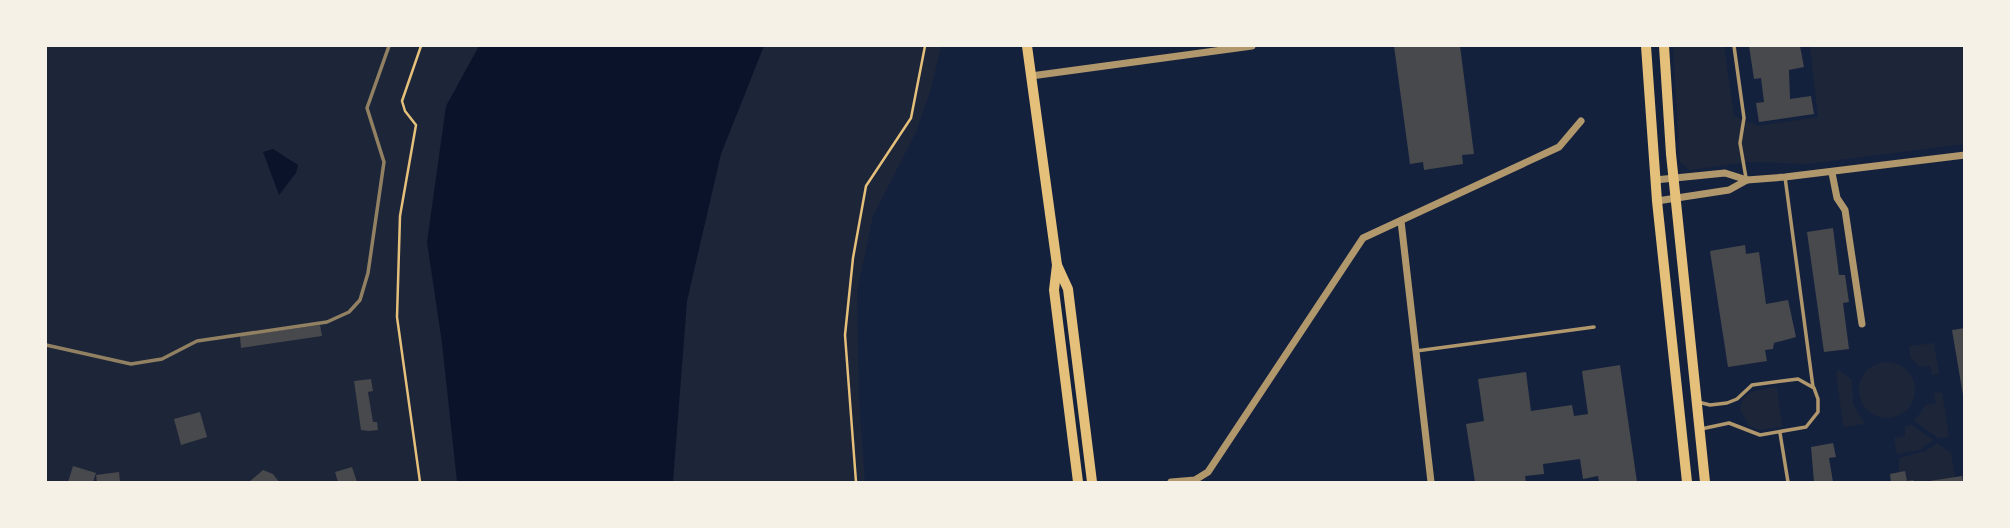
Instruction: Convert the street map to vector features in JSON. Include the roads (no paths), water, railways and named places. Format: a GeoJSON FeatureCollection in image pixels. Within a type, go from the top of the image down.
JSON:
{"type":"FeatureCollection","features":[{"type":"Feature","properties":{"kind":"main road"},"geometry":{"type":"LineString","coordinates":[[1027,46],[1057,265],[1054,290],[1078,482]]}},
{"type":"Feature","properties":{"kind":"main road"},"geometry":{"type":"LineString","coordinates":[[1646,46],[1655,180],[1687,482]]}},
{"type":"Feature","properties":{"kind":"main road"},"geometry":{"type":"LineString","coordinates":[[1664,46],[1673,178],[1705,482]]}},
{"type":"Feature","properties":{"kind":"main road"},"geometry":{"type":"LineString","coordinates":[[1057,265],[1068,289],[1092,482]]}},
{"type":"Feature","properties":{"kind":"street"},"geometry":{"type":"LineString","coordinates":[[1031,76],[1252,46]]}},
{"type":"Feature","properties":{"kind":"street"},"geometry":{"type":"LineString","coordinates":[[1171,482],[1195,480],[1208,472],[1363,238],[1559,147],[1581,121]]}},
{"type":"Feature","properties":{"kind":"street"},"geometry":{"type":"LineString","coordinates":[[1655,180],[1725,173],[1747,180],[1785,177],[1965,155]]}},
{"type":"Feature","properties":{"kind":"street"},"geometry":{"type":"LineString","coordinates":[[1832,173],[1837,198],[1845,210],[1862,324]]}},
{"type":"Feature","properties":{"kind":"street"},"geometry":{"type":"LineString","coordinates":[[1657,201],[1729,190],[1747,180]]}},
{"type":"Feature","properties":{"kind":"street"},"geometry":{"type":"LineString","coordinates":[[1401,221],[1431,482]]}},
{"type":"Feature","properties":{"kind":"lane"},"geometry":{"type":"LineString","coordinates":[[1734,46],[1744,118],[1740,143],[1747,180]]}},
{"type":"Feature","properties":{"kind":"lane"},"geometry":{"type":"LineString","coordinates":[[1699,429],[1729,423],[1760,435],[1806,427],[1815,418],[1819,406],[1814,388],[1785,177]]}},
{"type":"Feature","properties":{"kind":"lane"},"geometry":{"type":"LineString","coordinates":[[1416,351],[1594,327]]}},
{"type":"Feature","properties":{"kind":"lane"},"geometry":{"type":"LineString","coordinates":[[1696,402],[1710,405],[1727,403],[1737,399],[1752,385],[1798,379],[1814,388]]}},
{"type":"Feature","properties":{"kind":"lane"},"geometry":{"type":"LineString","coordinates":[[1780,433],[1788,482]]}},
{"type":"Feature","properties":{"kind":"railway"},"geometry":{"type":"LineString","coordinates":[[46,345],[131,364],[162,359],[197,341],[327,322],[349,312],[360,300],[368,273],[384,162],[367,108],[389,46]]}}]}
